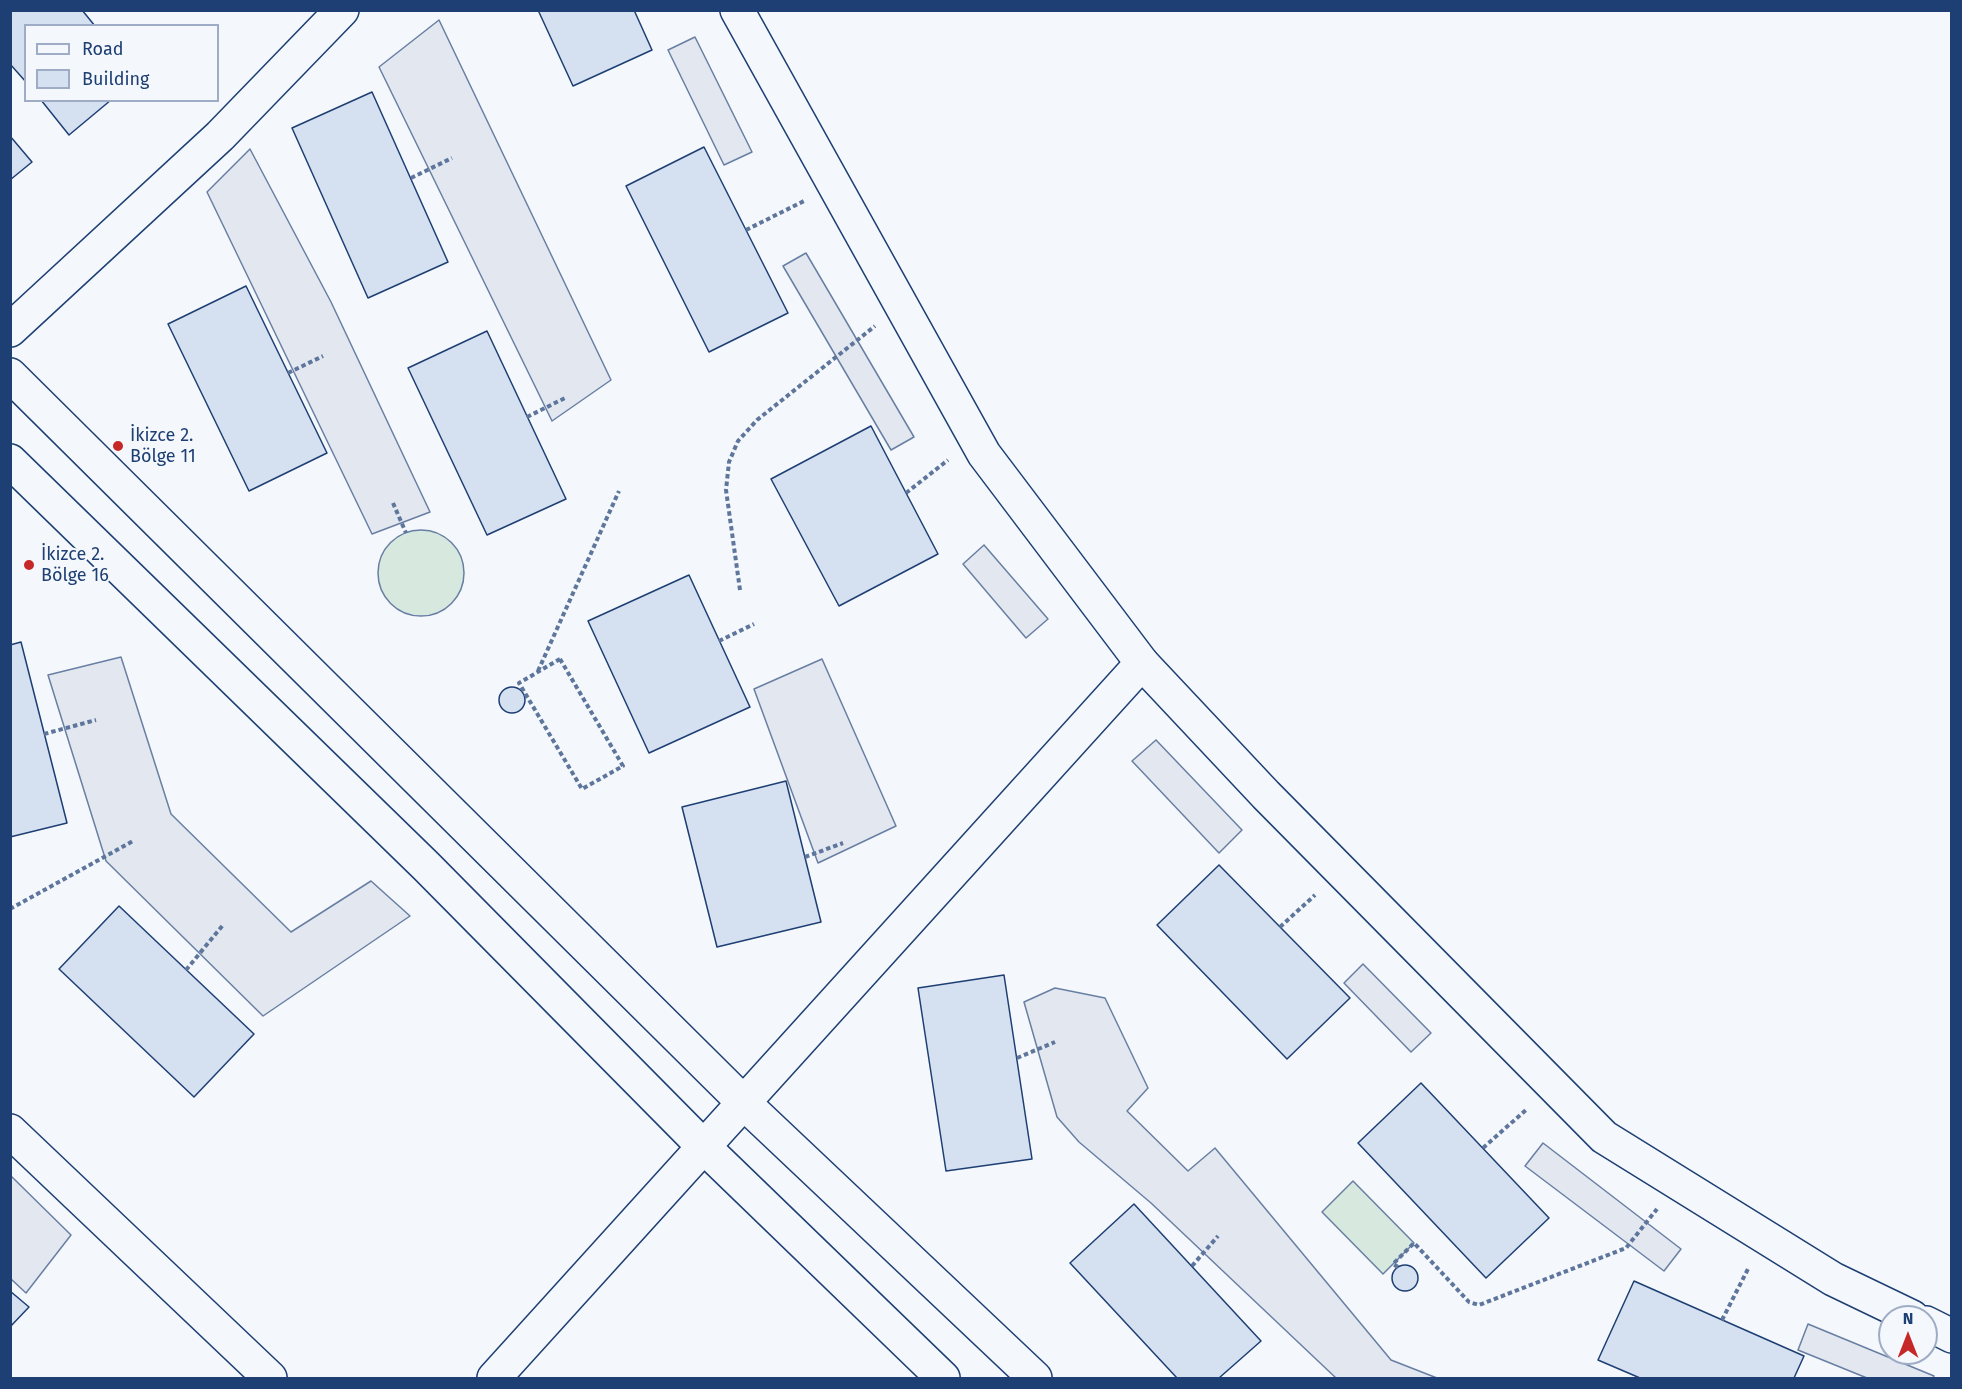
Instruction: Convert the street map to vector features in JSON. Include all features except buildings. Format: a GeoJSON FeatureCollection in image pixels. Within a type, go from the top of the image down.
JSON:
{"type":"FeatureCollection","features":[{"type":"Feature","properties":{"kind":"street"},"geometry":{"type":"LineString","coordinates":[[10,330],[220,136],[342,10]]}},
{"type":"Feature","properties":{"kind":"street"},"geometry":{"type":"LineString","coordinates":[[737,10],[984,454],[1142,663],[1341,872],[1604,1137],[1833,1279],[1887,1305]]}},
{"type":"Feature","properties":{"kind":"street"},"geometry":{"type":"LineString","coordinates":[[10,375],[744,1103],[1035,1378]]}},
{"type":"Feature","properties":{"kind":"street"},"geometry":{"type":"LineString","coordinates":[[10,461],[426,866],[704,1147],[943,1378]]}},
{"type":"Feature","properties":{"kind":"street"},"geometry":{"type":"LineString","coordinates":[[494,1378],[1142,663]]}},
{"type":"Feature","properties":{"kind":"street"},"geometry":{"type":"LineString","coordinates":[[10,1131],[270,1378]]}},
{"type":"Feature","properties":{"kind":"street"},"geometry":{"type":"LineString","coordinates":[[1938,1329],[1952,1336]]}},
{"type":"Feature","properties":{"kind":"path"},"geometry":{"type":"LineString","coordinates":[[411,178],[452,158]]}},
{"type":"Feature","properties":{"kind":"path"},"geometry":{"type":"LineString","coordinates":[[746,230],[834,186]]}},
{"type":"Feature","properties":{"kind":"path"},"geometry":{"type":"LineString","coordinates":[[740,590],[726,490],[729,462],[738,441],[757,420],[901,305]]}},
{"type":"Feature","properties":{"kind":"path"},"geometry":{"type":"LineString","coordinates":[[288,373],[323,356]]}},
{"type":"Feature","properties":{"kind":"path"},"geometry":{"type":"LineString","coordinates":[[527,417],[567,398]]}},
{"type":"Feature","properties":{"kind":"path"},"geometry":{"type":"LineString","coordinates":[[906,492],[976,439]]}},
{"type":"Feature","properties":{"kind":"path"},"geometry":{"type":"LineString","coordinates":[[538,671],[560,659],[623,766],[582,789],[519,683],[538,671],[619,491]]}},
{"type":"Feature","properties":{"kind":"path"},"geometry":{"type":"LineString","coordinates":[[393,503],[406,533]]}},
{"type":"Feature","properties":{"kind":"path"},"geometry":{"type":"LineString","coordinates":[[719,641],[754,624]]}},
{"type":"Feature","properties":{"kind":"path"},"geometry":{"type":"LineString","coordinates":[[44,734],[96,720]]}},
{"type":"Feature","properties":{"kind":"path"},"geometry":{"type":"LineString","coordinates":[[10,909],[133,841]]}},
{"type":"Feature","properties":{"kind":"path"},"geometry":{"type":"LineString","coordinates":[[805,857],[843,843]]}},
{"type":"Feature","properties":{"kind":"path"},"geometry":{"type":"LineString","coordinates":[[1280,927],[1341,872]]}},
{"type":"Feature","properties":{"kind":"path"},"geometry":{"type":"LineString","coordinates":[[186,970],[223,926]]}},
{"type":"Feature","properties":{"kind":"path"},"geometry":{"type":"LineString","coordinates":[[1017,1058],[1055,1042]]}},
{"type":"Feature","properties":{"kind":"path"},"geometry":{"type":"LineString","coordinates":[[1483,1148],[1554,1086]]}},
{"type":"Feature","properties":{"kind":"path"},"geometry":{"type":"LineString","coordinates":[[1398,1267],[1393,1264],[1414,1243],[1469,1302],[1479,1305],[1626,1248],[1678,1183]]}},
{"type":"Feature","properties":{"kind":"path"},"geometry":{"type":"LineString","coordinates":[[1192,1266],[1218,1236]]}},
{"type":"Feature","properties":{"kind":"path"},"geometry":{"type":"LineString","coordinates":[[1722,1320],[1765,1237]]}},
{"type":"Feature","properties":{"kind":"shaded area"},"geometry":{"type":"Polygon","coordinates":[[[439,20],[611,380],[552,421],[379,67],[439,20]]]}},
{"type":"Feature","properties":{"kind":"shaded area"},"geometry":{"type":"Polygon","coordinates":[[[695,37],[752,152],[724,165],[668,50],[695,37]]]}},
{"type":"Feature","properties":{"kind":"shaded area"},"geometry":{"type":"Polygon","coordinates":[[[250,149],[331,302],[430,512],[372,534],[207,192],[250,149]]]}},
{"type":"Feature","properties":{"kind":"shaded area"},"geometry":{"type":"Polygon","coordinates":[[[806,253],[914,437],[891,450],[783,266],[806,253]]]}},
{"type":"Feature","properties":{"kind":"shaded area"},"geometry":{"type":"Polygon","coordinates":[[[421,530],[445,537],[457,549],[464,573],[457,597],[445,609],[421,616],[397,609],[385,597],[378,573],[385,549],[397,537],[421,530]]]}},
{"type":"Feature","properties":{"kind":"shaded area"},"geometry":{"type":"Polygon","coordinates":[[[984,545],[1048,619],[1026,638],[963,564],[984,545]]]}},
{"type":"Feature","properties":{"kind":"shaded area"},"geometry":{"type":"Polygon","coordinates":[[[121,657],[171,814],[291,932],[371,881],[410,916],[263,1016],[106,861],[48,675],[121,657]]]}},
{"type":"Feature","properties":{"kind":"shaded area"},"geometry":{"type":"Polygon","coordinates":[[[822,659],[896,826],[818,863],[754,689],[822,659]]]}},
{"type":"Feature","properties":{"kind":"shaded area"},"geometry":{"type":"Polygon","coordinates":[[[1156,740],[1242,830],[1219,853],[1132,761],[1156,740]]]}},
{"type":"Feature","properties":{"kind":"shaded area"},"geometry":{"type":"Polygon","coordinates":[[[1363,964],[1431,1033],[1411,1052],[1344,983],[1363,964]]]}},
{"type":"Feature","properties":{"kind":"shaded area"},"geometry":{"type":"Polygon","coordinates":[[[1055,988],[1105,998],[1148,1088],[1127,1111],[1188,1171],[1215,1148],[1391,1360],[1437,1378],[1336,1378],[1151,1203],[1079,1142],[1057,1117],[1024,1002],[1055,988]]]}},
{"type":"Feature","properties":{"kind":"shaded area"},"geometry":{"type":"Polygon","coordinates":[[[1543,1143],[1681,1249],[1664,1271],[1525,1166],[1543,1143]]]}},
{"type":"Feature","properties":{"kind":"shaded area"},"geometry":{"type":"Polygon","coordinates":[[[11,1176],[71,1235],[26,1293],[11,1279],[11,1176]]]}},
{"type":"Feature","properties":{"kind":"shaded area"},"geometry":{"type":"Polygon","coordinates":[[[1353,1181],[1414,1243],[1383,1274],[1322,1212],[1353,1181]]]}},
{"type":"Feature","properties":{"kind":"shaded area"},"geometry":{"type":"Polygon","coordinates":[[[1808,1324],[1878,1353],[1878,1365],[1907,1365],[1934,1376],[1933,1378],[1867,1378],[1798,1350],[1808,1324]]]}},
{"type":"Feature","properties":{"kind":"place","name":"İkizce 2. Bölge 11"},"geometry":{"type":"Point","coordinates":[118,446]}},
{"type":"Feature","properties":{"kind":"place","name":"İkizce 2. Bölge 16"},"geometry":{"type":"Point","coordinates":[29,565]}}]}
